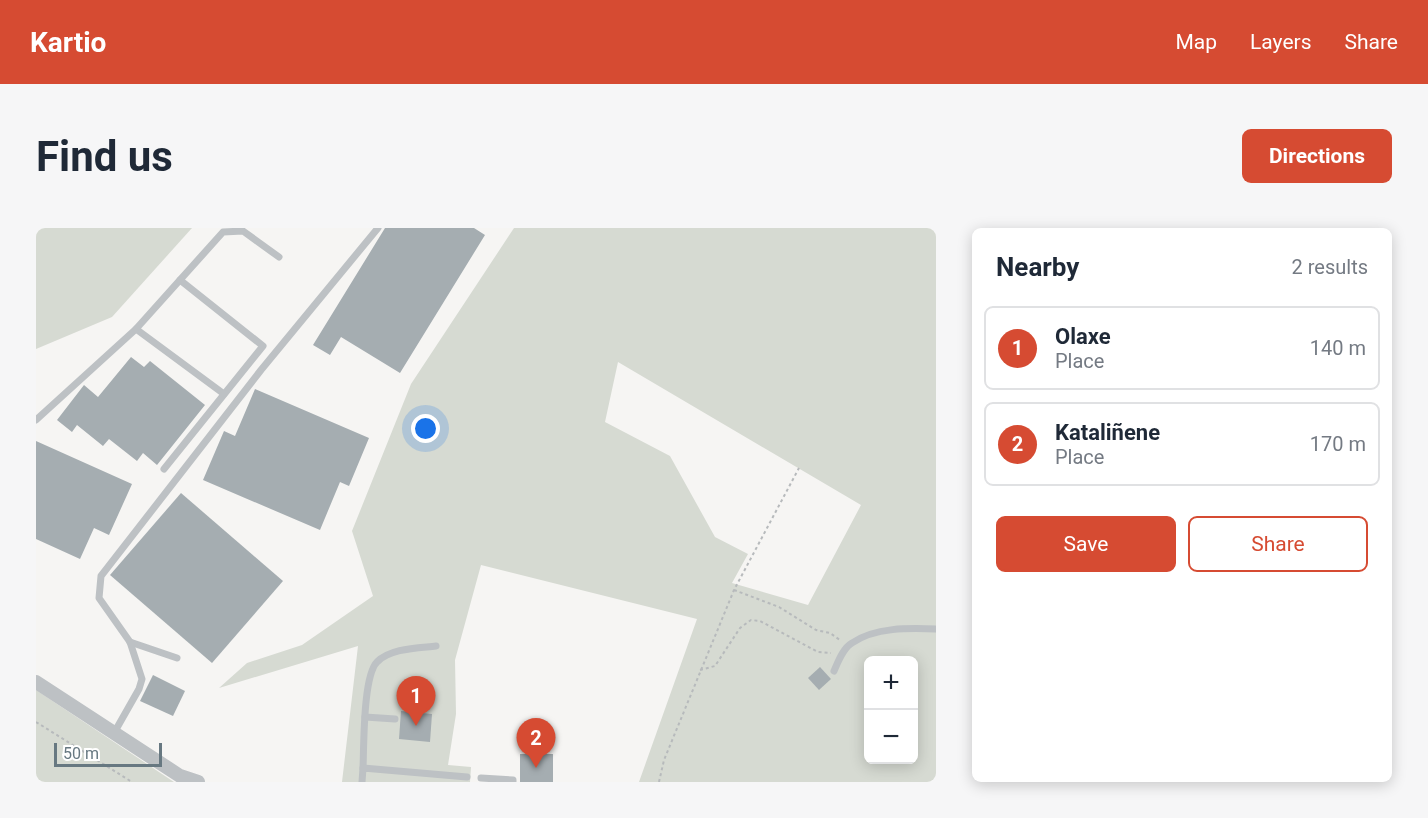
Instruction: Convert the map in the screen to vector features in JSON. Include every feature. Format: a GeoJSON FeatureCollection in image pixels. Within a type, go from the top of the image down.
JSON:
{"type":"FeatureCollection","features":[{"type":"Feature","properties":{"kind":"street"},"geometry":{"type":"LineString","coordinates":[[36,682],[180,776],[198,782]]}},
{"type":"Feature","properties":{"kind":"lane"},"geometry":{"type":"LineString","coordinates":[[114,733],[139,689],[142,679],[130,642],[99,598],[101,576],[261,370],[378,228]]}},
{"type":"Feature","properties":{"kind":"lane"},"geometry":{"type":"LineString","coordinates":[[36,420],[136,329],[223,232],[243,231],[279,257]]}},
{"type":"Feature","properties":{"kind":"lane"},"geometry":{"type":"LineString","coordinates":[[164,469],[263,346],[180,280]]}},
{"type":"Feature","properties":{"kind":"lane"},"geometry":{"type":"LineString","coordinates":[[136,329],[224,394]]}},
{"type":"Feature","properties":{"kind":"lane"},"geometry":{"type":"LineString","coordinates":[[834,671],[851,643],[873,634],[906,628],[936,629]]}},
{"type":"Feature","properties":{"kind":"lane"},"geometry":{"type":"LineString","coordinates":[[130,642],[177,658]]}},
{"type":"Feature","properties":{"kind":"lane"},"geometry":{"type":"LineString","coordinates":[[362,782],[369,678],[378,662],[400,650],[436,646]]}},
{"type":"Feature","properties":{"kind":"lane"},"geometry":{"type":"LineString","coordinates":[[365,717],[395,719]]}},
{"type":"Feature","properties":{"kind":"lane"},"geometry":{"type":"LineString","coordinates":[[363,768],[467,777]]}},
{"type":"Feature","properties":{"kind":"lane"},"geometry":{"type":"LineString","coordinates":[[481,778],[513,780],[513,782]]}},
{"type":"Feature","properties":{"kind":"path"},"geometry":{"type":"LineString","coordinates":[[659,782],[664,760],[734,590],[799,468]]}},
{"type":"Feature","properties":{"kind":"path"},"geometry":{"type":"LineString","coordinates":[[700,670],[715,666],[740,628],[751,621],[760,621],[818,652],[843,654],[842,641],[830,633],[816,630],[794,618],[779,606],[734,590]]}},
{"type":"Feature","properties":{"kind":"path"},"geometry":{"type":"LineString","coordinates":[[36,722],[132,782]]}},
{"type":"Feature","properties":{"kind":"shaded area"},"geometry":{"type":"Polygon","coordinates":[[[36,228],[192,228],[112,317],[36,349],[36,228]]]}},
{"type":"Feature","properties":{"kind":"shaded area"},"geometry":{"type":"Polygon","coordinates":[[[514,228],[936,228],[936,782],[639,782],[697,619],[481,565],[455,660],[456,714],[448,765],[471,767],[470,782],[342,782],[358,646],[219,688],[247,663],[302,645],[373,596],[352,531],[411,384],[514,228]],[[618,362],[605,422],[670,456],[715,537],[748,554],[732,583],[808,605],[861,505],[618,362]]]}},
{"type":"Feature","properties":{"kind":"shaded area"},"geometry":{"type":"Polygon","coordinates":[[[36,690],[174,782],[36,782],[36,690]]]}},
{"type":"Feature","properties":{"kind":"building"},"geometry":{"type":"Polygon","coordinates":[[[385,228],[474,228],[485,235],[400,373],[341,337],[330,355],[313,345],[385,228]]]}},
{"type":"Feature","properties":{"kind":"building"},"geometry":{"type":"Polygon","coordinates":[[[131,357],[144,367],[150,361],[205,405],[157,465],[143,453],[137,461],[109,439],[103,446],[77,425],[72,432],[57,420],[84,385],[98,397],[131,357]]]}},
{"type":"Feature","properties":{"kind":"building"},"geometry":{"type":"Polygon","coordinates":[[[255,389],[369,438],[349,486],[340,482],[320,530],[203,480],[224,431],[235,436],[255,389]]]}},
{"type":"Feature","properties":{"kind":"building"},"geometry":{"type":"Polygon","coordinates":[[[36,441],[132,484],[109,535],[94,528],[80,559],[36,539],[36,441]]]}},
{"type":"Feature","properties":{"kind":"building"},"geometry":{"type":"Polygon","coordinates":[[[181,493],[283,581],[212,663],[110,575],[181,493]]]}},
{"type":"Feature","properties":{"kind":"building"},"geometry":{"type":"Polygon","coordinates":[[[820,667],[831,679],[819,690],[808,678],[820,667]]]}},
{"type":"Feature","properties":{"kind":"building"},"geometry":{"type":"Polygon","coordinates":[[[153,675],[185,691],[173,716],[140,701],[153,675]]]}},
{"type":"Feature","properties":{"kind":"building"},"geometry":{"type":"Polygon","coordinates":[[[401,711],[432,714],[430,742],[399,739],[401,711]]]}},
{"type":"Feature","properties":{"kind":"building"},"geometry":{"type":"Polygon","coordinates":[[[520,754],[553,754],[553,782],[520,782],[520,754]]]}},
{"type":"Feature","properties":{"kind":"place","name":"Olaxe"},"geometry":{"type":"Point","coordinates":[416,726]}},
{"type":"Feature","properties":{"kind":"place","name":"Kataliñene"},"geometry":{"type":"Point","coordinates":[536,768]}}]}
